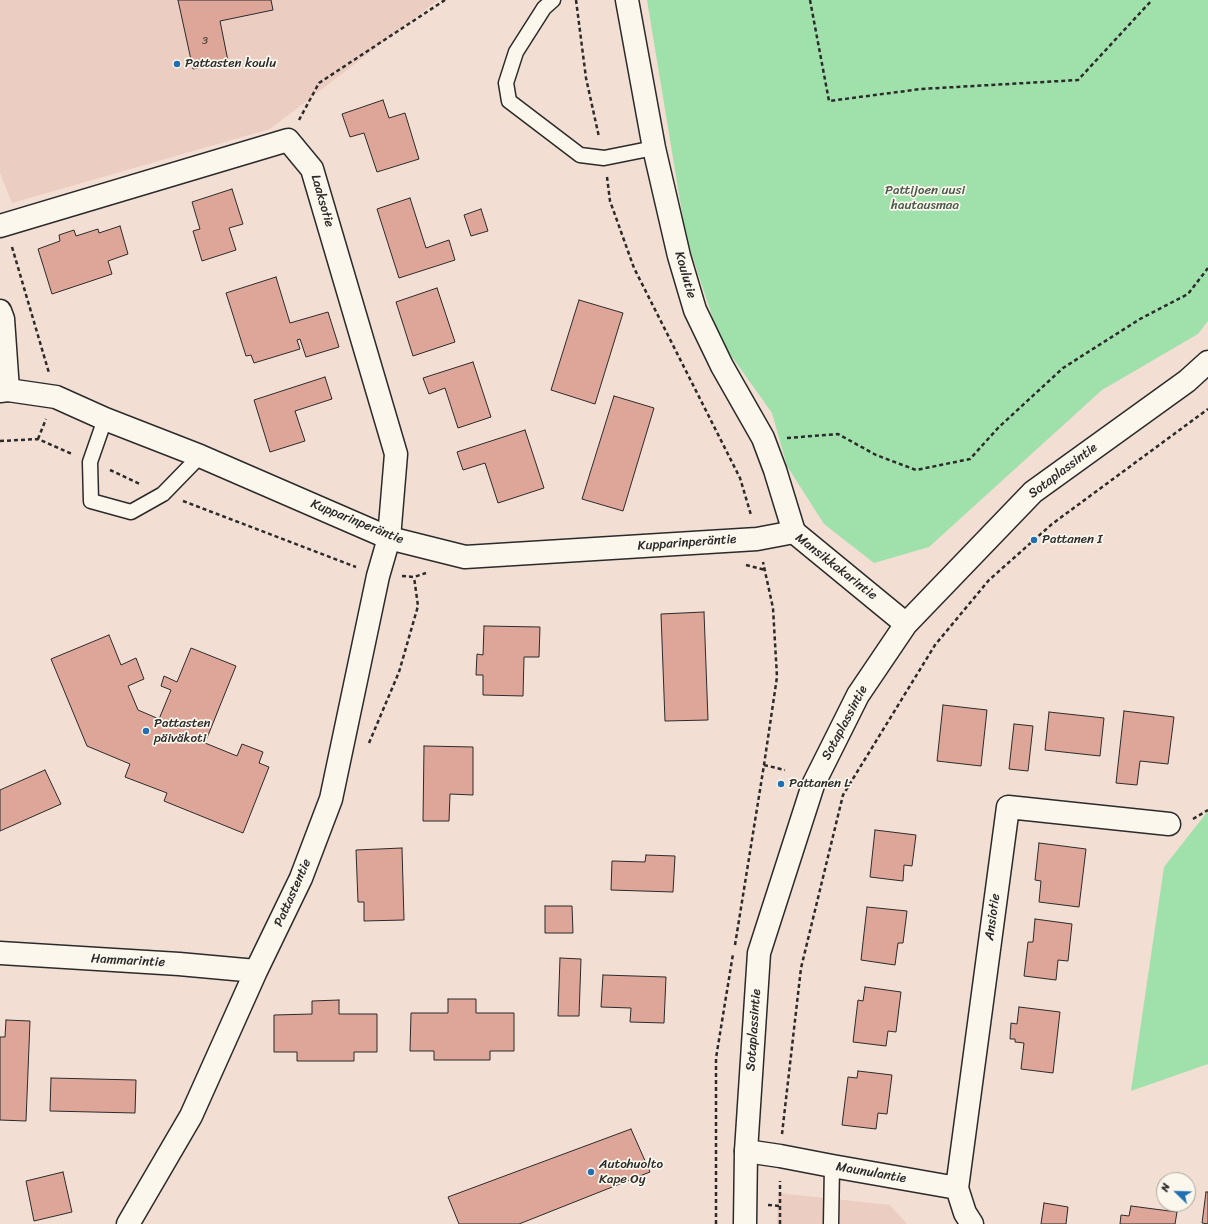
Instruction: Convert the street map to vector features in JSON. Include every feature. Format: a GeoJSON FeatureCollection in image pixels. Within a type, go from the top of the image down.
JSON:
{"type":"FeatureCollection","features":[{"type":"Feature","properties":{"kind":"street","name":"Koulutie"},"geometry":{"type":"LineString","coordinates":[[627,0],[654,148],[679,256],[695,310],[722,366],[763,438],[775,470],[794,532]]}},
{"type":"Feature","properties":{"kind":"street"},"geometry":{"type":"LineString","coordinates":[[3,225],[288,140]]}},
{"type":"Feature","properties":{"kind":"street","name":"Laaksotie"},"geometry":{"type":"LineString","coordinates":[[288,140],[312,169],[396,454],[389,538]]}},
{"type":"Feature","properties":{"kind":"street"},"geometry":{"type":"LineString","coordinates":[[0,311],[3,319],[4,390]]}},
{"type":"Feature","properties":{"kind":"street","name":"Sotaplassintie"},"geometry":{"type":"LineString","coordinates":[[746,1224],[746,1151],[759,953],[813,785],[858,694],[906,624],[1033,492],[1187,381],[1208,362]]}},
{"type":"Feature","properties":{"kind":"street","name":"Kupparinperäntie"},"geometry":{"type":"LineString","coordinates":[[4,390],[56,397],[105,419],[200,456],[389,538],[465,557],[757,538]]}},
{"type":"Feature","properties":{"kind":"street","name":"Mansikkakarintie"},"geometry":{"type":"LineString","coordinates":[[757,538],[794,532],[906,624]]}},
{"type":"Feature","properties":{"kind":"street","name":"Pattastentie"},"geometry":{"type":"LineString","coordinates":[[128,1224],[191,1116],[256,971],[301,878],[331,799],[378,576],[389,538]]}},
{"type":"Feature","properties":{"kind":"street","name":"Ansiotie"},"geometry":{"type":"LineString","coordinates":[[957,1188],[1008,807],[1169,824]]}},
{"type":"Feature","properties":{"kind":"street","name":"Hammarintie"},"geometry":{"type":"LineString","coordinates":[[0,953],[179,964],[256,971]]}},
{"type":"Feature","properties":{"kind":"street","name":"Maunulantie"},"geometry":{"type":"LineString","coordinates":[[746,1151],[957,1188]]}},
{"type":"Feature","properties":{"kind":"street"},"geometry":{"type":"LineString","coordinates":[[957,1188],[965,1213],[972,1224]]}},
{"type":"Feature","properties":{"kind":"lane"},"geometry":{"type":"LineString","coordinates":[[553,0],[544,8],[516,52],[506,83],[510,101],[580,155],[604,158],[654,148]]}},
{"type":"Feature","properties":{"kind":"lane"},"geometry":{"type":"LineString","coordinates":[[105,419],[90,462],[91,501],[131,512],[163,494],[200,456]]}},
{"type":"Feature","properties":{"kind":"lane"},"geometry":{"type":"LineString","coordinates":[[831,1224],[832,1166]]}},
{"type":"Feature","properties":{"kind":"path"},"geometry":{"type":"LineString","coordinates":[[288,140],[319,83],[445,0]]}},
{"type":"Feature","properties":{"kind":"path"},"geometry":{"type":"LineString","coordinates":[[576,0],[586,78],[604,158],[610,201],[634,268],[740,478],[757,538],[773,608],[777,677],[716,1058],[716,1224]]}},
{"type":"Feature","properties":{"kind":"path"},"geometry":{"type":"LineString","coordinates":[[810,0],[829,101],[921,89],[1078,80],[1152,0]]}},
{"type":"Feature","properties":{"kind":"path"},"geometry":{"type":"LineString","coordinates":[[3,225],[56,397],[38,439]]}},
{"type":"Feature","properties":{"kind":"path"},"geometry":{"type":"LineString","coordinates":[[763,438],[796,438],[838,434],[876,455],[916,470],[970,459],[998,428],[1063,368],[1140,319],[1188,294],[1208,268]]}},
{"type":"Feature","properties":{"kind":"path"},"geometry":{"type":"LineString","coordinates":[[780,1224],[780,1156],[801,968],[843,795],[935,645],[989,580],[1052,524],[1208,409]]}},
{"type":"Feature","properties":{"kind":"path"},"geometry":{"type":"LineString","coordinates":[[0,441],[38,439],[163,494],[378,576]]}},
{"type":"Feature","properties":{"kind":"path"},"geometry":{"type":"LineString","coordinates":[[368,744],[399,672],[418,606],[414,577]]}},
{"type":"Feature","properties":{"kind":"path"},"geometry":{"type":"LineString","coordinates":[[764,765],[785,770]]}},
{"type":"Feature","properties":{"kind":"shaded area","name":"Pattasten koulu"},"geometry":{"type":"Polygon","coordinates":[[[0,0],[438,0],[270,129],[12,203],[0,173],[0,0]]]}},
{"type":"Feature","properties":{"kind":"shaded area"},"geometry":{"type":"Polygon","coordinates":[[[778,1193],[890,1205],[907,1224],[777,1224],[778,1193]]]}},
{"type":"Feature","properties":{"kind":"green space","name":"Pattijoen uusi hautausmaa"},"geometry":{"type":"Polygon","coordinates":[[[647,0],[1208,0],[1208,321],[1198,334],[1102,390],[929,547],[874,563],[824,524],[787,466],[772,413],[720,340],[686,237],[647,0]]]}},
{"type":"Feature","properties":{"kind":"green space"},"geometry":{"type":"Polygon","coordinates":[[[1208,811],[1208,1064],[1131,1091],[1164,867],[1208,811]]]}},
{"type":"Feature","properties":{"kind":"building"},"geometry":{"type":"Polygon","coordinates":[[[178,0],[271,0],[273,10],[220,21],[228,61],[193,69],[178,0]]]}},
{"type":"Feature","properties":{"kind":"building"},"geometry":{"type":"Polygon","coordinates":[[[383,100],[389,118],[405,113],[419,159],[377,172],[364,133],[350,137],[342,114],[383,100]]]}},
{"type":"Feature","properties":{"kind":"building"},"geometry":{"type":"Polygon","coordinates":[[[232,189],[243,224],[229,228],[236,250],[202,261],[193,231],[200,229],[192,202],[232,189]]]}},
{"type":"Feature","properties":{"kind":"building"},"geometry":{"type":"Polygon","coordinates":[[[410,198],[426,248],[449,240],[455,260],[399,278],[377,209],[410,198]]]}},
{"type":"Feature","properties":{"kind":"building"},"geometry":{"type":"Polygon","coordinates":[[[481,209],[488,231],[471,236],[464,215],[481,209]]]}},
{"type":"Feature","properties":{"kind":"building"},"geometry":{"type":"Polygon","coordinates":[[[120,226],[128,254],[108,261],[112,274],[52,294],[38,249],[60,241],[59,235],[74,230],[76,236],[98,229],[99,233],[120,226]]]}},
{"type":"Feature","properties":{"kind":"building"},"geometry":{"type":"Polygon","coordinates":[[[276,277],[290,323],[328,312],[339,347],[306,357],[300,339],[297,340],[300,349],[254,363],[251,355],[246,356],[226,293],[276,277]]]}},
{"type":"Feature","properties":{"kind":"building"},"geometry":{"type":"Polygon","coordinates":[[[437,288],[455,342],[413,356],[396,302],[437,288]]]}},
{"type":"Feature","properties":{"kind":"building"},"geometry":{"type":"Polygon","coordinates":[[[579,300],[623,313],[595,404],[551,390],[579,300]]]}},
{"type":"Feature","properties":{"kind":"building"},"geometry":{"type":"Polygon","coordinates":[[[473,362],[491,417],[458,428],[445,388],[429,394],[423,378],[473,362]]]}},
{"type":"Feature","properties":{"kind":"building"},"geometry":{"type":"Polygon","coordinates":[[[325,377],[332,399],[295,411],[305,441],[270,452],[254,400],[325,377]]]}},
{"type":"Feature","properties":{"kind":"building"},"geometry":{"type":"Polygon","coordinates":[[[614,396],[654,408],[623,511],[582,499],[614,396]]]}},
{"type":"Feature","properties":{"kind":"building"},"geometry":{"type":"Polygon","coordinates":[[[525,430],[544,488],[498,503],[485,463],[463,470],[457,452],[525,430]]]}},
{"type":"Feature","properties":{"kind":"building"},"geometry":{"type":"Polygon","coordinates":[[[704,612],[708,720],[665,721],[661,614],[704,612]]]}},
{"type":"Feature","properties":{"kind":"building"},"geometry":{"type":"Polygon","coordinates":[[[484,626],[540,627],[539,657],[524,657],[523,696],[483,695],[483,675],[476,675],[477,654],[483,655],[484,626]]]}},
{"type":"Feature","properties":{"kind":"building","name":"Pattasten päiväkoti"},"geometry":{"type":"Polygon","coordinates":[[[109,635],[121,665],[136,658],[144,679],[128,686],[138,710],[159,719],[171,690],[161,686],[164,676],[177,682],[191,648],[236,666],[205,743],[237,756],[242,744],[263,752],[259,763],[269,767],[243,833],[164,801],[167,793],[125,777],[130,764],[87,746],[51,659],[109,635]]]}},
{"type":"Feature","properties":{"kind":"building"},"geometry":{"type":"Polygon","coordinates":[[[943,705],[987,710],[981,766],[937,761],[943,705]]]}},
{"type":"Feature","properties":{"kind":"building"},"geometry":{"type":"Polygon","coordinates":[[[1124,711],[1174,717],[1168,764],[1140,761],[1137,785],[1116,783],[1124,711]]]}},
{"type":"Feature","properties":{"kind":"building"},"geometry":{"type":"Polygon","coordinates":[[[1049,712],[1104,718],[1100,756],[1045,750],[1049,712]]]}},
{"type":"Feature","properties":{"kind":"building"},"geometry":{"type":"Polygon","coordinates":[[[1014,724],[1033,726],[1028,771],[1009,769],[1014,724]]]}},
{"type":"Feature","properties":{"kind":"building"},"geometry":{"type":"Polygon","coordinates":[[[424,746],[473,747],[473,795],[450,794],[449,821],[423,821],[424,746]]]}},
{"type":"Feature","properties":{"kind":"building"},"geometry":{"type":"Polygon","coordinates":[[[45,770],[61,804],[0,831],[0,790],[45,770]]]}},
{"type":"Feature","properties":{"kind":"building"},"geometry":{"type":"Polygon","coordinates":[[[875,830],[916,835],[912,866],[904,865],[903,881],[870,877],[875,830]]]}},
{"type":"Feature","properties":{"kind":"building"},"geometry":{"type":"Polygon","coordinates":[[[1039,843],[1086,849],[1079,907],[1039,902],[1041,881],[1035,880],[1039,843]]]}},
{"type":"Feature","properties":{"kind":"building"},"geometry":{"type":"Polygon","coordinates":[[[402,848],[404,920],[364,921],[364,902],[358,902],[356,850],[402,848]]]}},
{"type":"Feature","properties":{"kind":"building"},"geometry":{"type":"Polygon","coordinates":[[[646,855],[675,856],[673,892],[611,890],[612,861],[645,862],[646,855]]]}},
{"type":"Feature","properties":{"kind":"building"},"geometry":{"type":"Polygon","coordinates":[[[545,906],[572,906],[573,933],[545,933],[545,906]]]}},
{"type":"Feature","properties":{"kind":"building"},"geometry":{"type":"Polygon","coordinates":[[[867,907],[907,911],[903,943],[898,943],[895,965],[861,960],[867,907]]]}},
{"type":"Feature","properties":{"kind":"building"},"geometry":{"type":"Polygon","coordinates":[[[1035,919],[1072,924],[1068,961],[1058,960],[1056,980],[1024,976],[1028,942],[1033,942],[1035,919]]]}},
{"type":"Feature","properties":{"kind":"building"},"geometry":{"type":"Polygon","coordinates":[[[560,958],[581,959],[579,1016],[558,1016],[560,958]]]}},
{"type":"Feature","properties":{"kind":"building"},"geometry":{"type":"Polygon","coordinates":[[[603,975],[666,977],[664,1023],[630,1022],[631,1008],[601,1007],[603,975]]]}},
{"type":"Feature","properties":{"kind":"building"},"geometry":{"type":"Polygon","coordinates":[[[865,987],[901,992],[896,1032],[888,1031],[886,1046],[853,1042],[858,1000],[863,1001],[865,987]]]}},
{"type":"Feature","properties":{"kind":"building"},"geometry":{"type":"Polygon","coordinates":[[[448,999],[476,999],[476,1013],[514,1013],[514,1051],[490,1051],[490,1060],[434,1060],[434,1051],[410,1051],[411,1013],[448,1013],[448,999]]]}},
{"type":"Feature","properties":{"kind":"building"},"geometry":{"type":"Polygon","coordinates":[[[339,1000],[339,1014],[377,1014],[377,1052],[354,1052],[354,1061],[297,1061],[297,1052],[274,1052],[274,1015],[312,1014],[312,1001],[339,1000]]]}},
{"type":"Feature","properties":{"kind":"building"},"geometry":{"type":"Polygon","coordinates":[[[1019,1007],[1060,1012],[1053,1073],[1021,1069],[1024,1043],[1015,1042],[1015,1039],[1010,1039],[1011,1023],[1017,1024],[1019,1007]]]}},
{"type":"Feature","properties":{"kind":"building"},"geometry":{"type":"Polygon","coordinates":[[[6,1020],[30,1021],[26,1121],[0,1120],[0,1037],[5,1037],[6,1020]]]}},
{"type":"Feature","properties":{"kind":"building"},"geometry":{"type":"Polygon","coordinates":[[[858,1071],[892,1075],[887,1114],[878,1113],[876,1129],[842,1125],[848,1077],[857,1078],[858,1071]]]}},
{"type":"Feature","properties":{"kind":"building"},"geometry":{"type":"Polygon","coordinates":[[[51,1078],[136,1080],[135,1113],[50,1111],[51,1078]]]}},
{"type":"Feature","properties":{"kind":"building"},"geometry":{"type":"Polygon","coordinates":[[[631,1129],[650,1172],[519,1224],[459,1224],[448,1197],[631,1129]]]}},
{"type":"Feature","properties":{"kind":"building"},"geometry":{"type":"Polygon","coordinates":[[[63,1172],[72,1212],[34,1221],[26,1181],[63,1172]]]}},
{"type":"Feature","properties":{"kind":"building"},"geometry":{"type":"Polygon","coordinates":[[[1206,1192],[1208,1192],[1208,1224],[1202,1223],[1206,1192]]]}},
{"type":"Feature","properties":{"kind":"building"},"geometry":{"type":"Polygon","coordinates":[[[1044,1203],[1068,1207],[1066,1224],[1041,1224],[1044,1203]]]}},
{"type":"Feature","properties":{"kind":"building"},"geometry":{"type":"Polygon","coordinates":[[[1131,1206],[1156,1209],[1156,1212],[1177,1212],[1175,1224],[1120,1224],[1121,1215],[1129,1216],[1131,1206]]]}},
{"type":"Feature","properties":{"kind":"place","name":"Pattasten koulu"},"geometry":{"type":"Point","coordinates":[177,64]}},
{"type":"Feature","properties":{"kind":"place","name":"Pattanen I"},"geometry":{"type":"Point","coordinates":[1034,540]}},
{"type":"Feature","properties":{"kind":"place","name":"Pattasten päiväkoti"},"geometry":{"type":"Point","coordinates":[146,731]}},
{"type":"Feature","properties":{"kind":"place","name":"Pattanen L"},"geometry":{"type":"Point","coordinates":[781,784]}},
{"type":"Feature","properties":{"kind":"place","name":"Autohuolto Kape Oy"},"geometry":{"type":"Point","coordinates":[591,1172]}}]}
